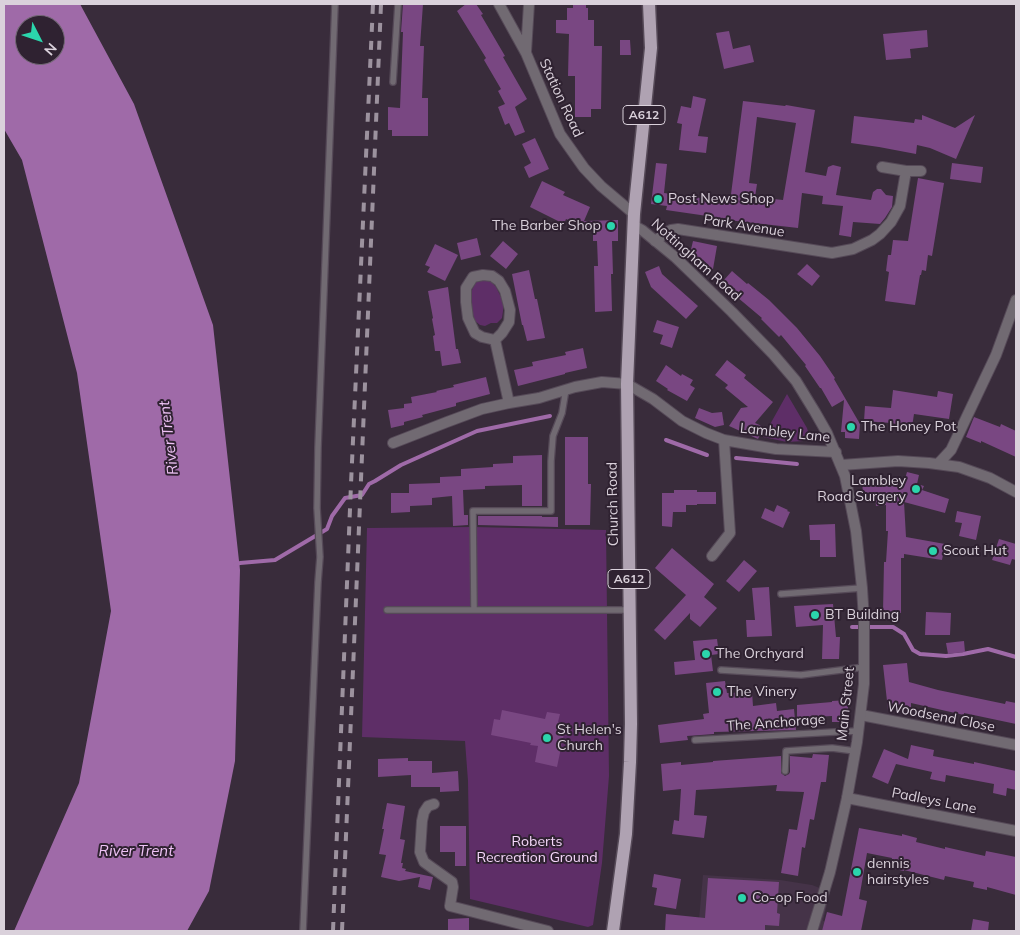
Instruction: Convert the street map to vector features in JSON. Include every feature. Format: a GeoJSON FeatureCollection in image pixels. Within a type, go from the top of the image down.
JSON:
{"type":"FeatureCollection","features":[{"type":"Feature","properties":{"kind":"main road","name":"Nottingham Road"},"geometry":{"type":"LineString","coordinates":[[633,220],[651,48],[649,4]]}},
{"type":"Feature","properties":{"kind":"main road","name":"Church Road"},"geometry":{"type":"LineString","coordinates":[[613,931],[626,834],[630,762],[627,384],[633,220]]}},
{"type":"Feature","properties":{"kind":"street","name":"Station Road"},"geometry":{"type":"LineString","coordinates":[[499,4],[526,53],[560,134],[584,168],[633,220]]}},
{"type":"Feature","properties":{"kind":"street"},"geometry":{"type":"LineString","coordinates":[[526,53],[529,4]]}},
{"type":"Feature","properties":{"kind":"street"},"geometry":{"type":"LineString","coordinates":[[882,167],[906,171],[921,171]]}},
{"type":"Feature","properties":{"kind":"street","name":"Park Avenue"},"geometry":{"type":"LineString","coordinates":[[655,241],[671,230],[678,229],[832,254],[854,248],[872,240],[892,222],[900,206],[906,171]]}},
{"type":"Feature","properties":{"kind":"street","name":"Nottingham Road"},"geometry":{"type":"LineString","coordinates":[[633,220],[642,230],[675,257],[773,354],[796,382],[828,433],[845,476]]}},
{"type":"Feature","properties":{"kind":"street"},"geometry":{"type":"LineString","coordinates":[[473,276],[492,276],[499,281],[505,291],[510,310],[509,322],[502,333],[494,340],[475,333],[468,318],[466,288],[473,276]]}},
{"type":"Feature","properties":{"kind":"street"},"geometry":{"type":"LineString","coordinates":[[938,464],[952,450],[996,355],[1016,300]]}},
{"type":"Feature","properties":{"kind":"street"},"geometry":{"type":"LineString","coordinates":[[494,340],[508,403]]}},
{"type":"Feature","properties":{"kind":"street"},"geometry":{"type":"LineString","coordinates":[[393,443],[482,410],[508,403],[539,398],[566,389],[602,382],[627,384]]}},
{"type":"Feature","properties":{"kind":"street","name":"Lambley Lane"},"geometry":{"type":"LineString","coordinates":[[627,384],[653,399],[682,421],[724,440],[776,449],[836,452]]}},
{"type":"Feature","properties":{"kind":"street"},"geometry":{"type":"LineString","coordinates":[[712,556],[730,532],[724,440]]}},
{"type":"Feature","properties":{"kind":"street"},"geometry":{"type":"LineString","coordinates":[[841,465],[898,461],[959,467],[990,478],[1016,492]]}},
{"type":"Feature","properties":{"kind":"street","name":"Main Street"},"geometry":{"type":"LineString","coordinates":[[812,931],[830,872],[847,798],[861,715],[865,667],[862,588],[856,530],[845,476]]}},
{"type":"Feature","properties":{"kind":"street","name":"Woodsend Close"},"geometry":{"type":"LineString","coordinates":[[861,715],[1016,745]]}},
{"type":"Feature","properties":{"kind":"street","name":"Padleys Lane"},"geometry":{"type":"LineString","coordinates":[[847,798],[1016,831]]}},
{"type":"Feature","properties":{"kind":"street"},"geometry":{"type":"LineString","coordinates":[[434,804],[428,806],[424,812],[420,852],[424,862],[452,882],[450,906],[548,931]]}},
{"type":"Feature","properties":{"kind":"lane"},"geometry":{"type":"LineString","coordinates":[[303,931],[320,545],[317,508],[335,4]]}},
{"type":"Feature","properties":{"kind":"lane"},"geometry":{"type":"LineString","coordinates":[[393,82],[398,4]]}},
{"type":"Feature","properties":{"kind":"lane"},"geometry":{"type":"LineString","coordinates":[[474,610],[473,510],[551,511],[553,436],[562,413],[566,389]]}},
{"type":"Feature","properties":{"kind":"lane"},"geometry":{"type":"LineString","coordinates":[[781,594],[862,588]]}},
{"type":"Feature","properties":{"kind":"lane"},"geometry":{"type":"LineString","coordinates":[[386,610],[630,610]]}},
{"type":"Feature","properties":{"kind":"lane"},"geometry":{"type":"LineString","coordinates":[[721,670],[800,675],[865,667]]}},
{"type":"Feature","properties":{"kind":"lane","name":"The Anchorage"},"geometry":{"type":"LineString","coordinates":[[695,740],[858,731]]}},
{"type":"Feature","properties":{"kind":"lane"},"geometry":{"type":"LineString","coordinates":[[785,771],[786,751],[832,748],[856,751]]}},
{"type":"Feature","properties":{"kind":"shaded area"},"geometry":{"type":"Polygon","coordinates":[[[703,875],[780,880],[812,885],[830,892],[823,921],[864,931],[698,931],[703,875]]]}},
{"type":"Feature","properties":{"kind":"green space"},"geometry":{"type":"Polygon","coordinates":[[[489,279],[496,287],[503,301],[503,311],[502,318],[497,323],[485,326],[480,325],[474,320],[469,296],[476,282],[489,279]]]}},
{"type":"Feature","properties":{"kind":"green space"},"geometry":{"type":"Polygon","coordinates":[[[787,394],[807,428],[809,435],[804,441],[787,442],[763,437],[787,394]]]}},
{"type":"Feature","properties":{"kind":"green space","name":"Roberts Recreation Ground"},"geometry":{"type":"Polygon","coordinates":[[[473,527],[606,530],[609,776],[602,863],[593,925],[588,927],[470,899],[468,781],[465,741],[362,737],[367,528],[473,527]]]}},
{"type":"Feature","properties":{"kind":"water","name":"River Trent"},"geometry":{"type":"Polygon","coordinates":[[[4,4],[80,4],[134,104],[213,325],[240,570],[235,761],[209,891],[187,931],[14,931],[79,783],[111,611],[77,373],[22,160],[4,129],[4,4]]]}},
{"type":"Feature","properties":{"kind":"building"},"geometry":{"type":"Polygon","coordinates":[[[403,4],[423,4],[420,46],[424,46],[422,98],[428,98],[428,136],[392,136],[392,130],[388,130],[388,107],[400,108],[403,4]]]}},
{"type":"Feature","properties":{"kind":"building"},"geometry":{"type":"Polygon","coordinates":[[[466,4],[476,4],[483,14],[481,15],[527,99],[515,107],[525,132],[515,136],[509,123],[505,125],[498,107],[505,104],[498,91],[501,89],[484,60],[486,58],[457,11],[466,4]]]}},
{"type":"Feature","properties":{"kind":"building"},"geometry":{"type":"Polygon","coordinates":[[[573,4],[586,4],[588,20],[594,20],[594,46],[602,46],[601,109],[591,109],[591,117],[575,117],[575,76],[568,76],[569,34],[556,33],[556,20],[567,20],[567,8],[573,8],[573,4]]]}},
{"type":"Feature","properties":{"kind":"building"},"geometry":{"type":"Polygon","coordinates":[[[927,30],[928,47],[910,49],[911,58],[886,60],[883,34],[927,30]]]}},
{"type":"Feature","properties":{"kind":"building"},"geometry":{"type":"Polygon","coordinates":[[[729,31],[733,49],[750,45],[754,62],[724,69],[716,33],[729,31]]]}},
{"type":"Feature","properties":{"kind":"building"},"geometry":{"type":"Polygon","coordinates":[[[620,40],[630,40],[631,55],[620,55],[620,40]]]}},
{"type":"Feature","properties":{"kind":"building"},"geometry":{"type":"Polygon","coordinates":[[[693,96],[706,99],[698,136],[708,137],[706,153],[679,150],[682,124],[677,123],[681,106],[691,108],[693,96]]]}},
{"type":"Feature","properties":{"kind":"building"},"geometry":{"type":"Polygon","coordinates":[[[743,101],[815,110],[805,172],[826,176],[828,167],[833,165],[841,167],[836,195],[871,200],[873,192],[881,189],[886,195],[893,196],[892,207],[880,224],[853,222],[851,237],[839,235],[843,206],[822,204],[823,196],[802,193],[798,228],[728,220],[666,210],[667,206],[651,204],[656,163],[667,164],[664,193],[730,202],[743,101]],[[757,117],[749,183],[757,184],[755,197],[783,200],[796,123],[757,117]]]}},
{"type":"Feature","properties":{"kind":"building"},"geometry":{"type":"Polygon","coordinates":[[[922,115],[955,128],[975,115],[956,159],[930,148],[917,145],[916,154],[851,143],[854,116],[914,123],[915,119],[922,120],[922,115]]]}},
{"type":"Feature","properties":{"kind":"building"},"geometry":{"type":"Polygon","coordinates":[[[535,138],[549,169],[529,178],[524,167],[531,163],[522,144],[535,138]]]}},
{"type":"Feature","properties":{"kind":"building"},"geometry":{"type":"Polygon","coordinates":[[[952,163],[983,167],[981,183],[950,179],[952,163]]]}},
{"type":"Feature","properties":{"kind":"building"},"geometry":{"type":"Polygon","coordinates":[[[918,178],[944,183],[932,256],[928,255],[926,271],[922,270],[920,275],[915,305],[885,301],[889,272],[886,271],[888,255],[891,255],[893,240],[908,241],[918,178]]]}},
{"type":"Feature","properties":{"kind":"building"},"geometry":{"type":"Polygon","coordinates":[[[542,181],[565,192],[563,195],[590,207],[584,221],[618,220],[618,241],[612,241],[612,311],[595,312],[594,266],[598,266],[597,241],[593,241],[593,231],[566,219],[564,224],[530,207],[542,181]]]}},
{"type":"Feature","properties":{"kind":"building"},"geometry":{"type":"Polygon","coordinates":[[[477,238],[481,255],[461,260],[457,243],[477,238]]]}},
{"type":"Feature","properties":{"kind":"building"},"geometry":{"type":"Polygon","coordinates":[[[503,241],[518,254],[506,269],[490,256],[503,241]]]}},
{"type":"Feature","properties":{"kind":"building"},"geometry":{"type":"Polygon","coordinates":[[[693,241],[717,246],[713,269],[697,266],[698,260],[689,258],[693,241]]]}},
{"type":"Feature","properties":{"kind":"building"},"geometry":{"type":"Polygon","coordinates":[[[435,244],[458,255],[445,281],[427,272],[430,267],[425,265],[435,244]]]}},
{"type":"Feature","properties":{"kind":"building"},"geometry":{"type":"Polygon","coordinates":[[[807,264],[820,276],[812,286],[797,274],[807,264]]]}},
{"type":"Feature","properties":{"kind":"building"},"geometry":{"type":"Polygon","coordinates":[[[659,266],[662,274],[698,306],[686,319],[651,287],[645,272],[659,266]]]}},
{"type":"Feature","properties":{"kind":"building"},"geometry":{"type":"Polygon","coordinates":[[[529,270],[545,338],[527,341],[512,274],[529,270]]]}},
{"type":"Feature","properties":{"kind":"building"},"geometry":{"type":"Polygon","coordinates":[[[732,271],[769,300],[797,328],[820,356],[835,378],[860,424],[859,439],[845,438],[845,432],[841,432],[844,400],[832,407],[806,365],[781,335],[779,337],[762,318],[737,297],[739,294],[724,280],[732,271]]]}},
{"type":"Feature","properties":{"kind":"building"},"geometry":{"type":"Polygon","coordinates":[[[448,287],[456,349],[458,349],[461,363],[442,366],[440,351],[435,351],[433,336],[435,335],[428,291],[448,287]]]}},
{"type":"Feature","properties":{"kind":"building"},"geometry":{"type":"Polygon","coordinates":[[[657,320],[679,327],[672,348],[660,344],[663,335],[653,332],[657,320]]]}},
{"type":"Feature","properties":{"kind":"building"},"geometry":{"type":"Polygon","coordinates":[[[583,348],[587,368],[518,386],[514,370],[533,366],[532,362],[566,355],[565,352],[583,348]]]}},
{"type":"Feature","properties":{"kind":"building"},"geometry":{"type":"Polygon","coordinates":[[[727,360],[746,375],[744,378],[773,402],[755,423],[764,427],[758,439],[729,426],[741,408],[748,407],[725,388],[728,385],[715,375],[727,360]]]}},
{"type":"Feature","properties":{"kind":"building"},"geometry":{"type":"Polygon","coordinates":[[[666,365],[681,376],[682,374],[693,380],[690,385],[695,388],[687,401],[667,390],[656,381],[666,365]]]}},
{"type":"Feature","properties":{"kind":"building"},"geometry":{"type":"Polygon","coordinates":[[[486,377],[490,394],[456,403],[456,406],[422,415],[423,417],[404,422],[404,425],[391,428],[388,410],[404,408],[404,404],[412,403],[411,397],[437,392],[454,387],[453,385],[486,377]]]}},
{"type":"Feature","properties":{"kind":"building"},"geometry":{"type":"Polygon","coordinates":[[[893,390],[937,397],[938,391],[953,394],[949,419],[914,414],[912,427],[864,421],[865,406],[891,408],[893,390]]]}},
{"type":"Feature","properties":{"kind":"building"},"geometry":{"type":"Polygon","coordinates":[[[699,408],[712,413],[722,412],[724,425],[715,427],[695,418],[699,408]]]}},
{"type":"Feature","properties":{"kind":"building"},"geometry":{"type":"Polygon","coordinates":[[[974,417],[1000,427],[1001,424],[1016,431],[1016,457],[981,441],[981,443],[966,437],[974,417]]]}},
{"type":"Feature","properties":{"kind":"building"},"geometry":{"type":"Polygon","coordinates":[[[565,437],[588,437],[588,484],[591,484],[590,525],[565,525],[565,437]]]}},
{"type":"Feature","properties":{"kind":"building"},"geometry":{"type":"Polygon","coordinates":[[[542,455],[542,506],[522,506],[522,485],[485,486],[485,489],[463,490],[464,515],[468,515],[468,525],[453,526],[452,496],[432,498],[432,505],[410,506],[410,512],[391,513],[391,493],[409,493],[409,484],[440,483],[440,477],[461,476],[461,469],[493,467],[493,464],[513,463],[513,456],[542,455]]]}},
{"type":"Feature","properties":{"kind":"building"},"geometry":{"type":"Polygon","coordinates":[[[907,472],[919,475],[917,484],[924,486],[922,490],[949,499],[945,513],[904,502],[906,537],[945,544],[942,560],[904,554],[904,558],[901,558],[901,613],[883,612],[884,562],[886,562],[888,531],[886,531],[886,505],[876,506],[875,494],[863,495],[862,480],[884,478],[884,484],[904,482],[907,472]]]}},
{"type":"Feature","properties":{"kind":"building"},"geometry":{"type":"Polygon","coordinates":[[[674,490],[716,492],[716,504],[686,505],[686,512],[673,512],[672,527],[662,526],[662,493],[674,493],[674,490]]]}},
{"type":"Feature","properties":{"kind":"building"},"geometry":{"type":"Polygon","coordinates":[[[777,505],[790,512],[783,528],[761,518],[765,508],[774,512],[777,505]]]}},
{"type":"Feature","properties":{"kind":"building"},"geometry":{"type":"Polygon","coordinates":[[[957,511],[981,516],[976,540],[959,536],[962,523],[955,522],[957,511]]]}},
{"type":"Feature","properties":{"kind":"building"},"geometry":{"type":"Polygon","coordinates":[[[478,516],[558,517],[558,527],[478,525],[478,516]]]}},
{"type":"Feature","properties":{"kind":"building"},"geometry":{"type":"Polygon","coordinates":[[[835,524],[836,557],[820,557],[820,540],[810,540],[809,525],[835,524]]]}},
{"type":"Feature","properties":{"kind":"building"},"geometry":{"type":"Polygon","coordinates":[[[999,539],[1016,544],[1016,560],[1012,559],[1010,565],[992,560],[999,539]]]}},
{"type":"Feature","properties":{"kind":"building"},"geometry":{"type":"Polygon","coordinates":[[[672,548],[714,584],[704,597],[717,608],[700,627],[690,619],[690,613],[665,640],[654,630],[686,595],[655,568],[672,548]]]}},
{"type":"Feature","properties":{"kind":"building"},"geometry":{"type":"Polygon","coordinates":[[[744,560],[757,571],[739,592],[726,581],[744,560]]]}},
{"type":"Feature","properties":{"kind":"building"},"geometry":{"type":"Polygon","coordinates":[[[769,587],[772,636],[747,637],[746,620],[755,620],[752,588],[769,587]]]}},
{"type":"Feature","properties":{"kind":"building"},"geometry":{"type":"Polygon","coordinates":[[[833,604],[836,637],[840,637],[839,659],[822,659],[823,625],[796,627],[794,606],[833,604]]]}},
{"type":"Feature","properties":{"kind":"building"},"geometry":{"type":"Polygon","coordinates":[[[926,612],[951,613],[950,635],[925,635],[926,612]]]}},
{"type":"Feature","properties":{"kind":"building"},"geometry":{"type":"Polygon","coordinates":[[[717,639],[719,654],[711,655],[713,671],[675,675],[674,662],[695,660],[693,641],[717,639]]]}},
{"type":"Feature","properties":{"kind":"building"},"geometry":{"type":"Polygon","coordinates":[[[964,641],[965,652],[948,654],[946,643],[964,641]]]}},
{"type":"Feature","properties":{"kind":"building"},"geometry":{"type":"Polygon","coordinates":[[[907,663],[909,682],[1005,704],[1006,701],[1016,703],[1016,724],[911,703],[911,707],[888,710],[883,665],[907,663]]]}},
{"type":"Feature","properties":{"kind":"building"},"geometry":{"type":"Polygon","coordinates":[[[725,681],[727,693],[752,692],[753,706],[776,703],[777,711],[794,709],[796,730],[714,732],[714,734],[687,736],[688,740],[660,743],[658,725],[704,719],[703,714],[709,713],[706,683],[725,681]]]}},
{"type":"Feature","properties":{"kind":"building"},"geometry":{"type":"Polygon","coordinates":[[[848,700],[848,722],[832,722],[832,716],[797,718],[797,705],[848,700]]]}},
{"type":"Feature","properties":{"kind":"building","name":"St Helen's Church"},"geometry":{"type":"Polygon","coordinates":[[[502,710],[545,719],[547,712],[560,714],[558,722],[566,724],[557,767],[535,762],[538,746],[491,735],[494,719],[500,720],[502,710]]]}},
{"type":"Feature","properties":{"kind":"building"},"geometry":{"type":"Polygon","coordinates":[[[911,745],[934,750],[933,756],[1016,771],[1016,790],[1007,788],[1006,796],[993,793],[994,784],[946,775],[945,782],[930,779],[932,772],[896,764],[888,784],[872,777],[884,749],[908,759],[911,745]]]}},
{"type":"Feature","properties":{"kind":"building"},"geometry":{"type":"Polygon","coordinates":[[[813,754],[829,755],[826,782],[821,782],[814,820],[810,819],[805,848],[802,847],[798,876],[781,873],[789,829],[797,830],[804,792],[776,791],[777,785],[696,790],[694,815],[707,816],[704,838],[672,834],[674,820],[679,821],[681,789],[663,791],[661,764],[681,762],[681,765],[781,756],[781,773],[785,776],[790,772],[790,756],[812,758],[813,754]]]}},
{"type":"Feature","properties":{"kind":"building"},"geometry":{"type":"Polygon","coordinates":[[[408,758],[408,761],[432,761],[432,773],[458,771],[459,791],[440,792],[440,787],[411,787],[411,775],[378,777],[378,759],[408,758]]]}},
{"type":"Feature","properties":{"kind":"building"},"geometry":{"type":"Polygon","coordinates":[[[387,803],[405,806],[400,839],[405,840],[401,863],[403,863],[402,868],[406,869],[405,871],[433,877],[430,890],[418,887],[420,877],[399,881],[381,877],[386,855],[379,854],[387,803]]]}},
{"type":"Feature","properties":{"kind":"building"},"geometry":{"type":"Polygon","coordinates":[[[440,826],[466,826],[466,866],[455,866],[455,852],[440,852],[440,826]]]}},
{"type":"Feature","properties":{"kind":"building"},"geometry":{"type":"Polygon","coordinates":[[[859,828],[902,836],[902,834],[917,838],[916,842],[945,849],[945,847],[985,856],[986,851],[1016,857],[1016,895],[987,887],[987,890],[973,887],[974,882],[945,876],[944,880],[890,868],[892,858],[867,853],[859,899],[867,901],[861,931],[822,931],[827,912],[842,916],[859,828]]]}},
{"type":"Feature","properties":{"kind":"building"},"geometry":{"type":"Polygon","coordinates":[[[654,874],[681,879],[676,909],[654,905],[657,888],[652,887],[654,874]]]}},
{"type":"Feature","properties":{"kind":"building","name":"Co-op Food"},"geometry":{"type":"Polygon","coordinates":[[[708,878],[779,882],[777,913],[780,914],[779,926],[765,925],[765,931],[665,931],[666,914],[705,918],[708,878]]]}},
{"type":"Feature","properties":{"kind":"building"},"geometry":{"type":"Polygon","coordinates":[[[469,918],[469,931],[448,931],[448,919],[469,918]]]}},
{"type":"Feature","properties":{"kind":"building"},"geometry":{"type":"Polygon","coordinates":[[[973,919],[989,922],[988,931],[971,931],[973,919]]]}},
{"type":"Feature","properties":{"kind":"waterway"},"geometry":{"type":"LineString","coordinates":[[235,565],[275,560],[327,529],[332,516],[345,498],[362,495],[369,484],[401,465],[477,431],[550,416]]}},
{"type":"Feature","properties":{"kind":"waterway"},"geometry":{"type":"LineString","coordinates":[[666,440],[707,455]]}},
{"type":"Feature","properties":{"kind":"waterway"},"geometry":{"type":"LineString","coordinates":[[736,458],[797,464]]}},
{"type":"Feature","properties":{"kind":"waterway"},"geometry":{"type":"LineString","coordinates":[[852,627],[893,627],[904,634],[913,650],[920,654],[946,656],[988,649],[1016,657]]}},
{"type":"Feature","properties":{"kind":"railway"},"geometry":{"type":"LineString","coordinates":[[333,931],[373,4]]}},
{"type":"Feature","properties":{"kind":"railway"},"geometry":{"type":"LineString","coordinates":[[342,931],[381,4]]}},
{"type":"Feature","properties":{"kind":"place","name":"Post News Shop"},"geometry":{"type":"Point","coordinates":[658,199]}},
{"type":"Feature","properties":{"kind":"place","name":"The Barber Shop"},"geometry":{"type":"Point","coordinates":[611,226]}},
{"type":"Feature","properties":{"kind":"place","name":"The Honey Pot"},"geometry":{"type":"Point","coordinates":[851,427]}},
{"type":"Feature","properties":{"kind":"place","name":"Lambley Road Surgery"},"geometry":{"type":"Point","coordinates":[916,489]}},
{"type":"Feature","properties":{"kind":"place","name":"Scout Hut"},"geometry":{"type":"Point","coordinates":[933,551]}},
{"type":"Feature","properties":{"kind":"place","name":"BT Building"},"geometry":{"type":"Point","coordinates":[815,615]}},
{"type":"Feature","properties":{"kind":"place","name":"The Orchyard"},"geometry":{"type":"Point","coordinates":[706,654]}},
{"type":"Feature","properties":{"kind":"place","name":"The Vinery"},"geometry":{"type":"Point","coordinates":[717,692]}},
{"type":"Feature","properties":{"kind":"place","name":"St Helen's Church"},"geometry":{"type":"Point","coordinates":[547,738]}},
{"type":"Feature","properties":{"kind":"place","name":"dennis hairstyles"},"geometry":{"type":"Point","coordinates":[857,872]}},
{"type":"Feature","properties":{"kind":"place","name":"Co-op Food"},"geometry":{"type":"Point","coordinates":[742,898]}}]}
